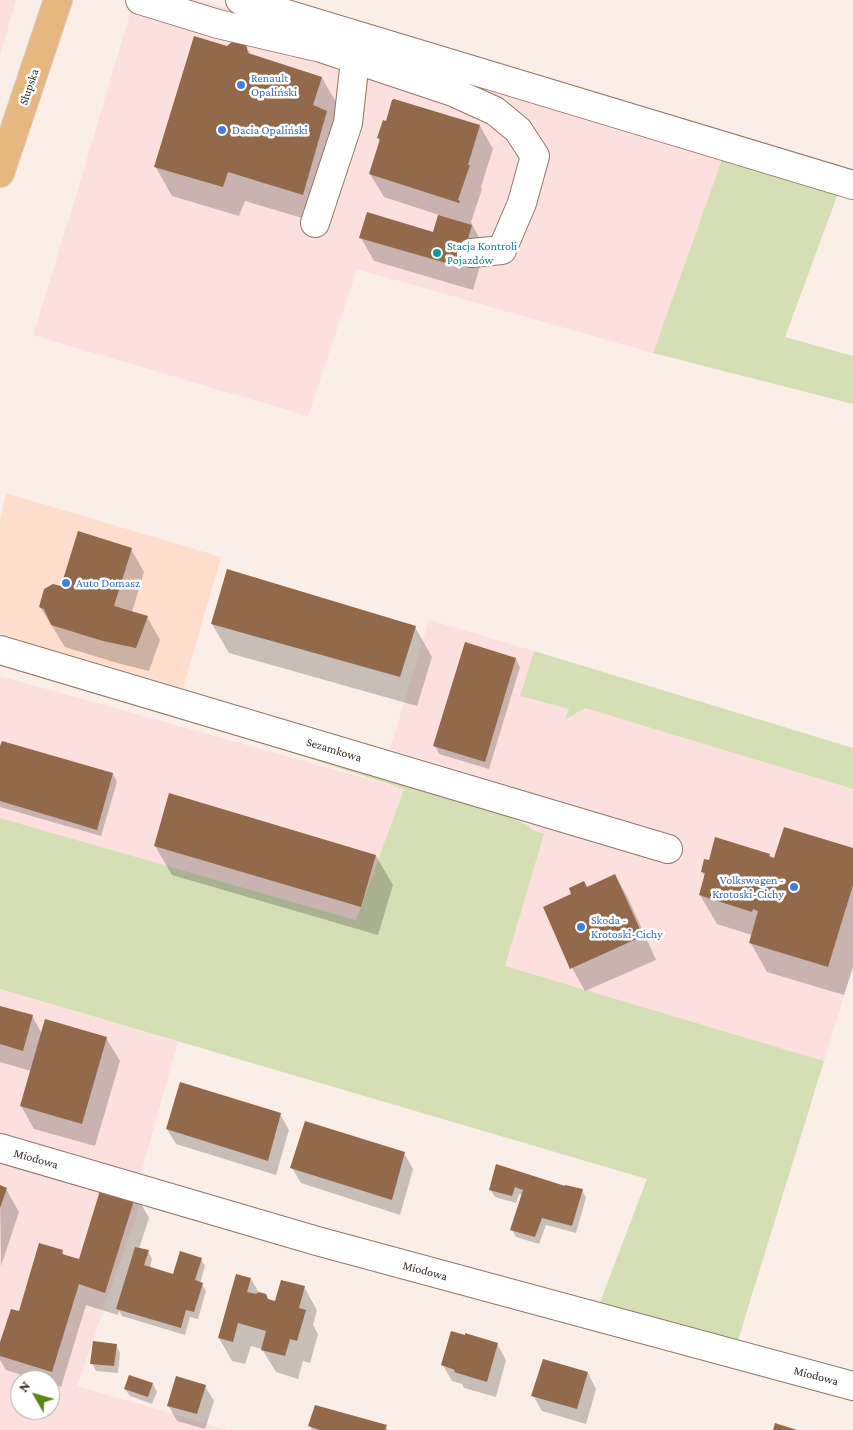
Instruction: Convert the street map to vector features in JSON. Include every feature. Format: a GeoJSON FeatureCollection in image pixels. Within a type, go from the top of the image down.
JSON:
{"type":"FeatureCollection","features":[{"type":"Feature","properties":{"kind":"main road","name":"Słupska"},"geometry":{"type":"LineString","coordinates":[[0,173],[58,0]]}},
{"type":"Feature","properties":{"kind":"street"},"geometry":{"type":"LineString","coordinates":[[140,0],[218,24],[321,48],[454,92],[495,111],[518,130],[535,156],[522,203],[502,250],[471,253]]}},
{"type":"Feature","properties":{"kind":"street"},"geometry":{"type":"LineString","coordinates":[[240,0],[853,185]]}},
{"type":"Feature","properties":{"kind":"street"},"geometry":{"type":"LineString","coordinates":[[315,222],[348,123],[355,60]]}},
{"type":"Feature","properties":{"kind":"street","name":"Sezamkowa"},"geometry":{"type":"LineString","coordinates":[[0,650],[668,849]]}},
{"type":"Feature","properties":{"kind":"street","name":"Miodowa"},"geometry":{"type":"LineString","coordinates":[[0,1148],[317,1241],[853,1386]]}},
{"type":"Feature","properties":{"kind":"shaded area"},"geometry":{"type":"Polygon","coordinates":[[[0,0],[16,0],[0,56],[0,0]]]}},
{"type":"Feature","properties":{"kind":"shaded area"},"geometry":{"type":"Polygon","coordinates":[[[134,0],[199,0],[724,154],[653,353],[357,269],[308,416],[33,335],[134,0]]]}},
{"type":"Feature","properties":{"kind":"shaded area"},"geometry":{"type":"Polygon","coordinates":[[[6,493],[221,557],[183,688],[0,634],[0,522],[6,493]]]}},
{"type":"Feature","properties":{"kind":"shaded area"},"geometry":{"type":"Polygon","coordinates":[[[429,620],[534,651],[520,696],[569,709],[566,720],[585,708],[853,789],[853,967],[824,1061],[504,966],[544,835],[529,829],[542,796],[390,749],[429,620]]]}},
{"type":"Feature","properties":{"kind":"shaded area"},"geometry":{"type":"Polygon","coordinates":[[[0,676],[404,789],[356,920],[0,818],[0,676]]]}},
{"type":"Feature","properties":{"kind":"shaded area"},"geometry":{"type":"Polygon","coordinates":[[[0,989],[178,1042],[139,1180],[143,1197],[77,1386],[228,1430],[0,1430],[0,989]]]}},
{"type":"Feature","properties":{"kind":"green space"},"geometry":{"type":"Polygon","coordinates":[[[724,154],[840,188],[785,337],[853,356],[853,404],[653,353],[724,154]]]}},
{"type":"Feature","properties":{"kind":"green space"},"geometry":{"type":"Polygon","coordinates":[[[534,651],[853,748],[853,789],[585,708],[565,720],[569,709],[520,696],[534,651]]]}},
{"type":"Feature","properties":{"kind":"green space"},"geometry":{"type":"Polygon","coordinates":[[[175,715],[491,809],[530,826],[530,829],[544,834],[505,966],[824,1061],[735,1350],[597,1310],[647,1179],[0,989],[0,818],[356,920],[404,789],[175,715]]]}},
{"type":"Feature","properties":{"kind":"building"},"geometry":{"type":"Polygon","coordinates":[[[194,36],[227,46],[233,41],[246,44],[248,53],[322,77],[313,105],[327,111],[303,195],[228,172],[223,187],[154,167],[194,36]]]}},
{"type":"Feature","properties":{"kind":"building"},"geometry":{"type":"Polygon","coordinates":[[[394,99],[480,125],[468,165],[470,165],[458,200],[460,201],[459,203],[369,174],[380,139],[377,138],[383,120],[386,121],[392,100],[394,99]]]}},
{"type":"Feature","properties":{"kind":"building","name":"Stacja Kontroli Pojazdów"},"geometry":{"type":"Polygon","coordinates":[[[367,212],[433,232],[438,215],[472,225],[460,267],[359,238],[367,212]]]}},
{"type":"Feature","properties":{"kind":"building"},"geometry":{"type":"Polygon","coordinates":[[[78,531],[132,548],[114,606],[148,616],[136,648],[103,641],[51,625],[44,609],[39,607],[44,589],[53,584],[61,586],[78,531]]]}},
{"type":"Feature","properties":{"kind":"building"},"geometry":{"type":"Polygon","coordinates":[[[227,569],[416,626],[400,677],[211,624],[227,569]]]}},
{"type":"Feature","properties":{"kind":"building"},"geometry":{"type":"Polygon","coordinates":[[[465,642],[516,658],[485,762],[433,746],[465,642]]]}},
{"type":"Feature","properties":{"kind":"building"},"geometry":{"type":"Polygon","coordinates":[[[2,741],[113,773],[97,830],[0,801],[0,746],[2,741]]]}},
{"type":"Feature","properties":{"kind":"building"},"geometry":{"type":"Polygon","coordinates":[[[169,793],[376,855],[361,907],[154,846],[169,793]]]}},
{"type":"Feature","properties":{"kind":"building"},"geometry":{"type":"Polygon","coordinates":[[[784,827],[853,848],[853,885],[828,967],[749,943],[758,911],[753,909],[752,912],[699,895],[705,873],[701,872],[704,859],[709,860],[715,837],[770,854],[769,856],[774,858],[784,827]]]}},
{"type":"Feature","properties":{"kind":"building"},"geometry":{"type":"Polygon","coordinates":[[[615,874],[643,936],[570,969],[543,907],[571,894],[569,888],[584,881],[587,887],[615,874]]]}},
{"type":"Feature","properties":{"kind":"building"},"geometry":{"type":"Polygon","coordinates":[[[0,1006],[33,1015],[23,1051],[0,1044],[0,1006]]]}},
{"type":"Feature","properties":{"kind":"building"},"geometry":{"type":"Polygon","coordinates":[[[45,1019],[107,1037],[82,1124],[20,1106],[45,1019]]]}},
{"type":"Feature","properties":{"kind":"building"},"geometry":{"type":"Polygon","coordinates":[[[180,1082],[281,1113],[268,1161],[166,1129],[180,1082]]]}},
{"type":"Feature","properties":{"kind":"building"},"geometry":{"type":"Polygon","coordinates":[[[305,1121],[405,1152],[392,1200],[290,1168],[305,1121]]]}},
{"type":"Feature","properties":{"kind":"building"},"geometry":{"type":"Polygon","coordinates":[[[496,1164],[565,1186],[583,1189],[572,1226],[542,1218],[535,1237],[510,1230],[523,1190],[515,1187],[512,1196],[489,1190],[496,1164]]]}},
{"type":"Feature","properties":{"kind":"building"},"geometry":{"type":"Polygon","coordinates":[[[102,1184],[136,1194],[105,1293],[79,1284],[53,1370],[46,1370],[0,1356],[0,1342],[11,1309],[19,1311],[39,1243],[63,1250],[62,1254],[79,1259],[102,1184]]]}},
{"type":"Feature","properties":{"kind":"building"},"geometry":{"type":"Polygon","coordinates":[[[0,1185],[7,1188],[0,1208],[0,1185]]]}},
{"type":"Feature","properties":{"kind":"building"},"geometry":{"type":"Polygon","coordinates":[[[135,1247],[149,1250],[144,1265],[173,1274],[180,1251],[202,1258],[195,1280],[203,1283],[194,1312],[186,1310],[181,1328],[116,1309],[135,1247]]]}},
{"type":"Feature","properties":{"kind":"building"},"geometry":{"type":"Polygon","coordinates":[[[236,1274],[251,1278],[247,1292],[266,1294],[268,1299],[275,1301],[281,1280],[305,1286],[299,1308],[306,1310],[297,1341],[290,1339],[285,1356],[261,1350],[266,1331],[238,1323],[233,1342],[218,1338],[236,1274]]]}},
{"type":"Feature","properties":{"kind":"building"},"geometry":{"type":"Polygon","coordinates":[[[451,1331],[465,1335],[465,1333],[498,1343],[487,1382],[454,1372],[455,1370],[441,1365],[451,1331]]]}},
{"type":"Feature","properties":{"kind":"building"},"geometry":{"type":"Polygon","coordinates":[[[93,1341],[117,1344],[114,1366],[90,1364],[93,1341]]]}},
{"type":"Feature","properties":{"kind":"building"},"geometry":{"type":"Polygon","coordinates":[[[543,1359],[588,1372],[577,1409],[531,1396],[543,1359]]]}},
{"type":"Feature","properties":{"kind":"building"},"geometry":{"type":"Polygon","coordinates":[[[129,1375],[153,1383],[148,1397],[124,1389],[129,1375]]]}},
{"type":"Feature","properties":{"kind":"building"},"geometry":{"type":"Polygon","coordinates":[[[176,1376],[206,1385],[197,1414],[167,1406],[176,1376]]]}},
{"type":"Feature","properties":{"kind":"building"},"geometry":{"type":"Polygon","coordinates":[[[315,1405],[387,1425],[385,1430],[320,1430],[308,1426],[315,1405]]]}},
{"type":"Feature","properties":{"kind":"building"},"geometry":{"type":"Polygon","coordinates":[[[775,1423],[797,1430],[773,1430],[775,1423]]]}},
{"type":"Feature","properties":{"kind":"place","name":"Renault Opaliński"},"geometry":{"type":"Point","coordinates":[241,85]}},
{"type":"Feature","properties":{"kind":"place","name":"Dacia Opaliński"},"geometry":{"type":"Point","coordinates":[222,130]}},
{"type":"Feature","properties":{"kind":"place","name":"Stacja Kontroli Pojazdów"},"geometry":{"type":"Point","coordinates":[437,253]}},
{"type":"Feature","properties":{"kind":"place","name":"Auto Domasz"},"geometry":{"type":"Point","coordinates":[66,583]}},
{"type":"Feature","properties":{"kind":"place","name":"Volkswagen - Krotoski-Cichy"},"geometry":{"type":"Point","coordinates":[794,887]}},
{"type":"Feature","properties":{"kind":"place","name":"Skoda - Krotoski-Cichy"},"geometry":{"type":"Point","coordinates":[581,927]}}]}
